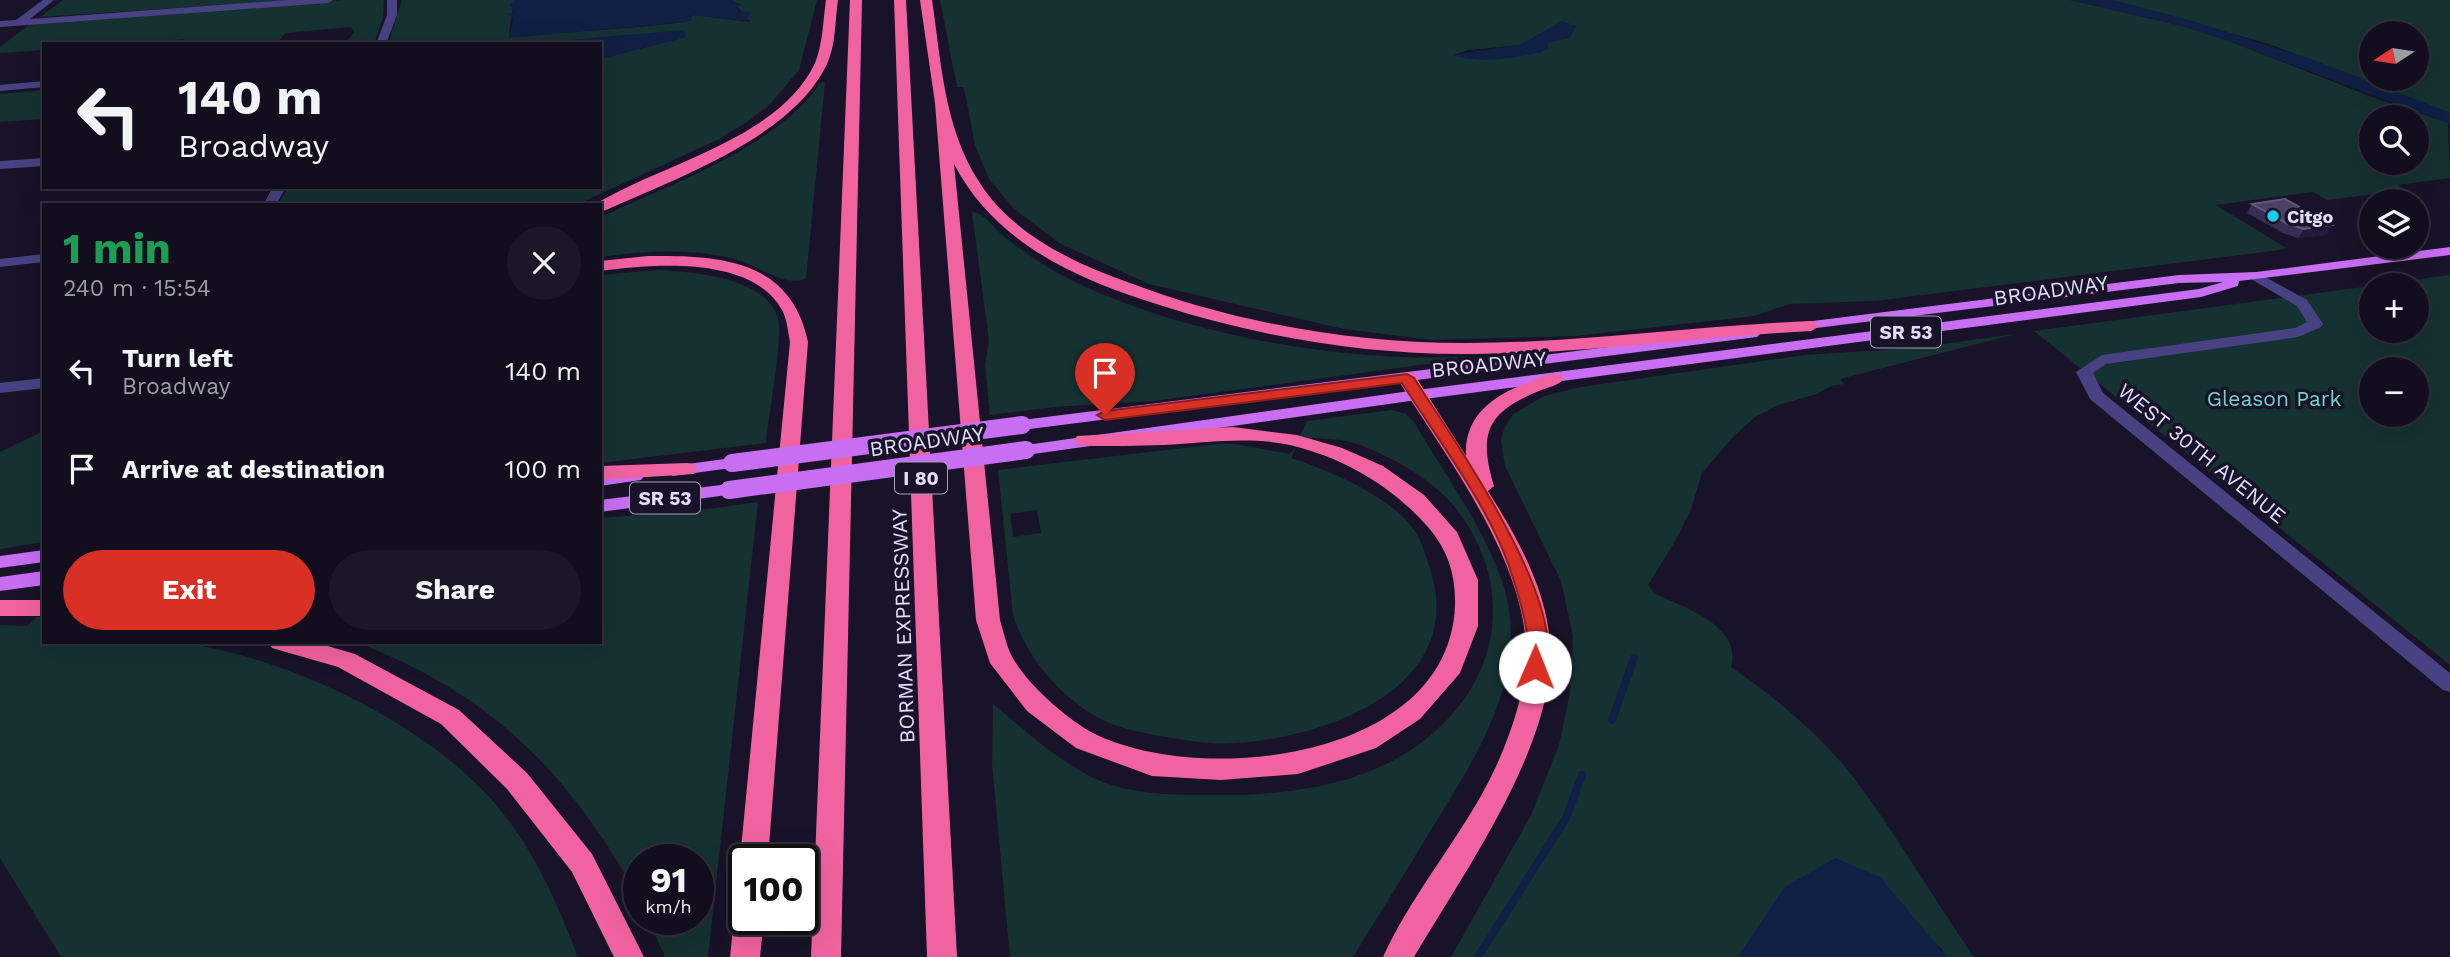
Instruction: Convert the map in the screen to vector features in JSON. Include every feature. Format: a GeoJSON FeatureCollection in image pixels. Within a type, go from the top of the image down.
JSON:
{"type":"FeatureCollection","features":[{"type":"Feature","properties":{"kind":"highway"},"geometry":{"type":"LineString","coordinates":[[602,206],[706,157],[779,114],[805,89],[821,64],[832,0]]}},
{"type":"Feature","properties":{"kind":"highway"},"geometry":{"type":"LineString","coordinates":[[826,957],[856,0]]}},
{"type":"Feature","properties":{"kind":"highway","name":"BORMAN EXPRESSWAY"},"geometry":{"type":"LineString","coordinates":[[900,0],[942,957]]}},
{"type":"Feature","properties":{"kind":"highway"},"geometry":{"type":"LineString","coordinates":[[926,0],[941,104],[988,620],[1002,663],[1036,704],[1085,741],[1152,765],[1221,769],[1298,763],[1367,741],[1411,712],[1448,673],[1466,626],[1467,580],[1449,537],[1416,500],[1376,471],[1335,452],[1290,439],[1233,433],[1164,439],[1084,440]]}},
{"type":"Feature","properties":{"kind":"highway"},"geometry":{"type":"LineString","coordinates":[[941,104],[962,165],[972,183],[1000,215],[1041,248],[1097,278],[1175,306],[1270,330],[1350,341],[1447,349],[1510,348],[1723,329],[1811,326]]}},
{"type":"Feature","properties":{"kind":"highway"},"geometry":{"type":"LineString","coordinates":[[602,266],[668,260],[708,262],[744,273],[771,286],[791,309],[799,342],[755,844]]}},
{"type":"Feature","properties":{"kind":"highway"},"geometry":{"type":"LineString","coordinates":[[1494,518],[1476,466],[1474,439],[1482,416],[1509,396],[1554,379]]}},
{"type":"Feature","properties":{"kind":"highway"},"geometry":{"type":"LineString","coordinates":[[1398,957],[1495,796],[1530,713],[1538,644],[1529,599],[1514,556],[1494,518],[1412,386]]}},
{"type":"Feature","properties":{"kind":"highway"},"geometry":{"type":"LineString","coordinates":[[602,473],[687,469]]}},
{"type":"Feature","properties":{"kind":"highway"},"geometry":{"type":"LineString","coordinates":[[0,608],[42,608]]}},
{"type":"Feature","properties":{"kind":"highway"},"geometry":{"type":"LineString","coordinates":[[288,644],[346,660],[450,717],[517,781],[582,863],[629,957]]}},
{"type":"Feature","properties":{"kind":"highway"},"geometry":{"type":"LineString","coordinates":[[745,957],[747,935]]}},
{"type":"Feature","properties":{"kind":"main road","name":"BROADWAY"},"geometry":{"type":"LineString","coordinates":[[602,506],[1026,450],[1412,386],[1811,326],[2179,279],[2256,276],[2450,250]]}},
{"type":"Feature","properties":{"kind":"main road","name":"BROADWAY"},"geometry":{"type":"LineString","coordinates":[[602,481],[1022,425],[1412,386],[1554,379],[2201,293],[2256,276]]}},
{"type":"Feature","properties":{"kind":"main road"},"geometry":{"type":"LineString","coordinates":[[0,562],[42,556]]}},
{"type":"Feature","properties":{"kind":"main road"},"geometry":{"type":"LineString","coordinates":[[0,584],[42,578]]}},
{"type":"Feature","properties":{"kind":"street"},"geometry":{"type":"LineString","coordinates":[[0,37],[49,0]]}},
{"type":"Feature","properties":{"kind":"street"},"geometry":{"type":"LineString","coordinates":[[0,24],[328,0]]}},
{"type":"Feature","properties":{"kind":"street"},"geometry":{"type":"LineString","coordinates":[[382,42],[392,15],[392,0]]}},
{"type":"Feature","properties":{"kind":"street"},"geometry":{"type":"LineString","coordinates":[[0,88],[42,84]]}},
{"type":"Feature","properties":{"kind":"street"},"geometry":{"type":"LineString","coordinates":[[0,166],[42,162]]}},
{"type":"Feature","properties":{"kind":"street"},"geometry":{"type":"LineString","coordinates":[[0,263],[42,258]]}},
{"type":"Feature","properties":{"kind":"street","name":"WEST 30TH AVENUE"},"geometry":{"type":"LineString","coordinates":[[2256,276],[2309,308],[2316,324],[2298,332],[2102,360],[2084,372],[2096,396],[2450,684]]}},
{"type":"Feature","properties":{"kind":"street"},"geometry":{"type":"LineString","coordinates":[[0,388],[42,383]]}},
{"type":"Feature","properties":{"kind":"green space"},"geometry":{"type":"Polygon","coordinates":[[[63,0],[296,0],[40,17],[63,0]]]}},
{"type":"Feature","properties":{"kind":"green space"},"geometry":{"type":"Polygon","coordinates":[[[343,0],[384,0],[383,18],[375,42],[346,42],[354,32],[351,27],[286,33],[277,42],[182,42],[184,39],[147,42],[42,42],[42,50],[0,53],[0,47],[29,25],[343,0]]]}},
{"type":"Feature","properties":{"kind":"green space"},"geometry":{"type":"Polygon","coordinates":[[[402,0],[514,0],[509,34],[619,29],[686,22],[693,15],[750,22],[732,0],[817,0],[799,70],[771,103],[747,122],[717,140],[580,203],[278,203],[288,189],[602,189],[602,58],[686,37],[626,35],[552,42],[389,42],[402,0]]]}},
{"type":"Feature","properties":{"kind":"green space"},"geometry":{"type":"Polygon","coordinates":[[[940,0],[2070,0],[2178,25],[2226,40],[2395,105],[2359,105],[2359,175],[2429,175],[2429,116],[2448,123],[2450,178],[2398,185],[2405,189],[2359,189],[2359,196],[2327,200],[2313,192],[2216,205],[2286,248],[2280,250],[1875,301],[1790,304],[1754,316],[1575,336],[1432,340],[1344,329],[1149,284],[1061,244],[1014,209],[989,179],[975,145],[963,87],[957,87],[940,0]],[[1562,21],[1521,45],[1468,50],[1454,55],[1498,59],[1541,52],[1562,21]]]}},
{"type":"Feature","properties":{"kind":"green space"},"geometry":{"type":"Polygon","coordinates":[[[2113,0],[2450,0],[2450,113],[2392,91],[2429,91],[2429,21],[2359,21],[2359,78],[2269,44],[2113,0]]]}},
{"type":"Feature","properties":{"kind":"green space"},"geometry":{"type":"Polygon","coordinates":[[[825,82],[806,279],[798,281],[780,278],[735,259],[702,253],[651,252],[602,257],[602,216],[688,178],[751,144],[802,105],[820,83],[825,82]]]}},
{"type":"Feature","properties":{"kind":"green space"},"geometry":{"type":"Polygon","coordinates":[[[42,90],[42,119],[0,122],[0,94],[42,90]]]}},
{"type":"Feature","properties":{"kind":"green space"},"geometry":{"type":"Polygon","coordinates":[[[972,212],[984,217],[1028,254],[1067,278],[1119,301],[1165,317],[1263,341],[1313,349],[1363,355],[1457,357],[1458,360],[1153,401],[1053,407],[990,415],[985,365],[989,341],[972,212]]]}},
{"type":"Feature","properties":{"kind":"green space"},"geometry":{"type":"Polygon","coordinates":[[[658,270],[708,275],[744,286],[760,294],[771,305],[778,319],[779,343],[766,443],[602,463],[602,275],[658,270]]]}},
{"type":"Feature","properties":{"kind":"green space","name":"Gleason Park"},"geometry":{"type":"Polygon","coordinates":[[[2450,275],[2450,665],[2034,331],[2359,288],[2359,343],[2429,343],[2429,278],[2450,275]]]}},
{"type":"Feature","properties":{"kind":"green space"},"geometry":{"type":"Polygon","coordinates":[[[2016,334],[1840,379],[1844,384],[1778,405],[1755,417],[1732,438],[1702,473],[1691,509],[1648,585],[1654,593],[1694,611],[1719,629],[1728,640],[1732,652],[1731,667],[1797,718],[1827,746],[1885,822],[1974,957],[1947,957],[1940,947],[1785,887],[1738,957],[1451,957],[1531,815],[1559,745],[1570,693],[1573,636],[1561,581],[1505,466],[1501,441],[1504,429],[1513,414],[1544,396],[1581,387],[1805,355],[1914,348],[2016,334]]]}},
{"type":"Feature","properties":{"kind":"green space"},"geometry":{"type":"Polygon","coordinates":[[[1392,410],[1406,414],[1414,422],[1485,542],[1503,584],[1510,618],[1510,651],[1505,683],[1481,745],[1353,957],[1010,957],[992,764],[993,704],[1068,763],[1111,785],[1141,792],[1247,794],[1326,785],[1377,768],[1422,742],[1449,718],[1470,691],[1484,662],[1492,631],[1493,600],[1487,568],[1474,536],[1454,506],[1422,477],[1370,449],[1335,439],[1300,436],[1307,421],[1392,410]]]}},
{"type":"Feature","properties":{"kind":"green space"},"geometry":{"type":"Polygon","coordinates":[[[42,432],[42,542],[0,549],[0,452],[42,432]]]}},
{"type":"Feature","properties":{"kind":"green space"},"geometry":{"type":"Polygon","coordinates":[[[1217,444],[1235,444],[1289,454],[1296,448],[1291,458],[1363,488],[1396,511],[1419,538],[1428,563],[1436,606],[1430,642],[1411,672],[1383,697],[1349,716],[1311,730],[1271,739],[1215,743],[1160,736],[1110,723],[1081,707],[1056,685],[1035,659],[1019,630],[1013,615],[998,470],[1217,444]],[[1037,510],[1010,514],[1013,537],[1041,533],[1037,510]]]}},
{"type":"Feature","properties":{"kind":"green space"},"geometry":{"type":"Polygon","coordinates":[[[758,502],[714,902],[714,844],[623,844],[623,871],[584,813],[555,776],[522,743],[487,713],[448,686],[361,644],[602,644],[602,518],[694,511],[758,502]]]}},
{"type":"Feature","properties":{"kind":"green space"},"geometry":{"type":"Polygon","coordinates":[[[37,617],[42,617],[42,644],[188,644],[223,650],[307,678],[390,719],[428,743],[462,770],[506,817],[542,874],[578,957],[61,957],[0,858],[0,625],[27,626],[37,617]]]}},
{"type":"Feature","properties":{"kind":"green space"},"geometry":{"type":"Polygon","coordinates":[[[655,935],[710,935],[708,957],[665,957],[655,935]]]}},
{"type":"Feature","properties":{"kind":"water"},"geometry":{"type":"Polygon","coordinates":[[[514,0],[732,0],[742,5],[736,7],[738,11],[751,12],[747,18],[752,21],[693,15],[689,16],[692,20],[686,22],[509,38],[513,18],[507,14],[514,12],[510,5],[514,0]]]}},
{"type":"Feature","properties":{"kind":"water"},"geometry":{"type":"Polygon","coordinates":[[[2070,0],[2113,0],[2193,21],[2359,78],[2359,90],[2226,40],[2178,25],[2070,0]]]}},
{"type":"Feature","properties":{"kind":"water"},"geometry":{"type":"Polygon","coordinates":[[[1562,21],[1576,26],[1570,38],[1548,43],[1548,49],[1513,58],[1487,60],[1452,55],[1520,45],[1562,21]]]}},
{"type":"Feature","properties":{"kind":"water"},"geometry":{"type":"Polygon","coordinates":[[[684,30],[686,37],[602,58],[602,42],[553,42],[684,30]]]}},
{"type":"Feature","properties":{"kind":"water"},"geometry":{"type":"Polygon","coordinates":[[[2362,91],[2393,91],[2450,113],[2450,124],[2429,116],[2429,105],[2399,105],[2362,91]]]}},
{"type":"Feature","properties":{"kind":"water"},"geometry":{"type":"Polygon","coordinates":[[[1835,858],[1880,877],[1947,957],[1738,957],[1785,887],[1835,858]]]}},
{"type":"Feature","properties":{"kind":"building"},"geometry":{"type":"Polygon","coordinates":[[[2285,199],[2332,225],[2304,229],[2288,224],[2252,204],[2285,199]]]}},
{"type":"Feature","properties":{"kind":"waterway"},"geometry":{"type":"LineString","coordinates":[[1612,720],[1634,658]]}},
{"type":"Feature","properties":{"kind":"waterway"},"geometry":{"type":"LineString","coordinates":[[1478,957],[1566,818],[1582,775]]}},
{"type":"Feature","properties":{"kind":"place","name":"Citgo"},"geometry":{"type":"Point","coordinates":[2273,216]}},
{"type":"Feature","properties":{"kind":"route"},"geometry":{"type":"LineString","coordinates":[[1105,415],[1407,378],[1494,518],[1514,556],[1529,599],[1538,644],[1535,667]]}}]}
